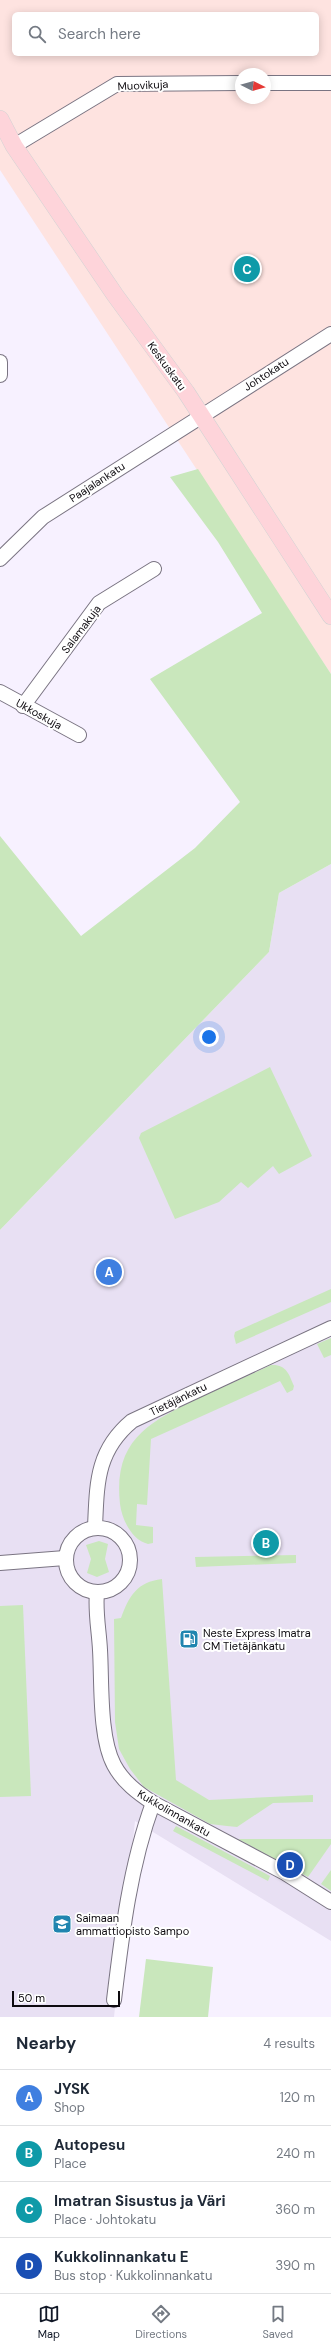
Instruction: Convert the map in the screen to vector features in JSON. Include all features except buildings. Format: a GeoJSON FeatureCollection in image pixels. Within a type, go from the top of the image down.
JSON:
{"type":"FeatureCollection","features":[{"type":"Feature","properties":{"kind":"main road","name":"Keskuskatu"},"geometry":{"type":"LineString","coordinates":[[0,119],[14,146],[115,295],[201,416],[331,616]]}},
{"type":"Feature","properties":{"kind":"street","name":"Muovikuja"},"geometry":{"type":"LineString","coordinates":[[14,146],[117,84],[235,83]]}},
{"type":"Feature","properties":{"kind":"street"},"geometry":{"type":"LineString","coordinates":[[271,83],[331,83]]}},
{"type":"Feature","properties":{"kind":"street","name":"Johtokatu"},"geometry":{"type":"LineString","coordinates":[[201,416],[331,334]]}},
{"type":"Feature","properties":{"kind":"street"},"geometry":{"type":"LineString","coordinates":[[0,362],[0,375]]}},
{"type":"Feature","properties":{"kind":"street","name":"Paajalankatu"},"geometry":{"type":"LineString","coordinates":[[0,558],[43,517],[201,416]]}},
{"type":"Feature","properties":{"kind":"street","name":"Salamakuja"},"geometry":{"type":"LineString","coordinates":[[23,706],[99,603],[154,570]]}},
{"type":"Feature","properties":{"kind":"street","name":"Ukkoskuja"},"geometry":{"type":"LineString","coordinates":[[0,692],[23,706],[79,735]]}},
{"type":"Feature","properties":{"kind":"street","name":"Tietäjänkatu"},"geometry":{"type":"LineString","coordinates":[[96,1527],[97,1487],[100,1465],[119,1432],[132,1421],[331,1328]]}},
{"type":"Feature","properties":{"kind":"street"},"geometry":{"type":"LineString","coordinates":[[96,1527],[108,1529],[120,1536],[127,1546],[130,1558],[128,1571],[122,1582],[111,1590],[97,1592],[85,1591],[75,1584],[67,1573],[65,1558],[67,1548],[74,1538],[84,1530],[96,1527]]}},
{"type":"Feature","properties":{"kind":"street"},"geometry":{"type":"LineString","coordinates":[[0,1563],[65,1558]]}},
{"type":"Feature","properties":{"kind":"street","name":"Kukkolinnankatu"},"geometry":{"type":"LineString","coordinates":[[97,1592],[95,1612],[100,1647],[106,1744],[114,1765],[127,1782],[139,1794],[153,1803],[285,1873],[331,1902]]}},
{"type":"Feature","properties":{"kind":"street"},"geometry":{"type":"LineString","coordinates":[[114,2000],[125,1914],[141,1839],[153,1803]]}},
{"type":"Feature","properties":{"kind":"shaded area"},"geometry":{"type":"Polygon","coordinates":[[[0,0],[331,0],[331,674],[0,170],[0,0]]]}},
{"type":"Feature","properties":{"kind":"shaded area"},"geometry":{"type":"Polygon","coordinates":[[[331,864],[331,1941],[135,1821],[114,2017],[0,2017],[0,1230],[269,952],[279,893],[331,864]]]}},
{"type":"Feature","properties":{"kind":"green space"},"geometry":{"type":"Polygon","coordinates":[[[198,469],[331,674],[331,864],[279,893],[269,952],[0,1230],[0,836],[81,936],[195,848],[240,802],[150,679],[262,613],[218,542],[170,477],[198,469]]]}},
{"type":"Feature","properties":{"kind":"green space"},"geometry":{"type":"Polygon","coordinates":[[[270,1067],[312,1156],[279,1174],[273,1166],[248,1188],[241,1182],[219,1202],[175,1219],[139,1138],[141,1133],[270,1067]]]}},
{"type":"Feature","properties":{"kind":"green space"},"geometry":{"type":"Polygon","coordinates":[[[331,1289],[331,1302],[236,1344],[234,1336],[235,1332],[331,1289]]]}},
{"type":"Feature","properties":{"kind":"green space"},"geometry":{"type":"Polygon","coordinates":[[[331,1338],[331,1355],[324,1358],[317,1344],[331,1338]]]}},
{"type":"Feature","properties":{"kind":"green space"},"geometry":{"type":"Polygon","coordinates":[[[271,1365],[284,1368],[294,1386],[293,1390],[287,1393],[280,1381],[151,1439],[147,1505],[137,1504],[136,1525],[153,1527],[153,1543],[148,1544],[142,1542],[133,1534],[123,1516],[120,1504],[119,1482],[122,1464],[129,1449],[138,1436],[150,1425],[181,1407],[271,1365]]]}},
{"type":"Feature","properties":{"kind":"green space"},"geometry":{"type":"Polygon","coordinates":[[[99,1541],[108,1544],[105,1559],[109,1572],[97,1577],[87,1573],[91,1559],[86,1545],[99,1541]]]}},
{"type":"Feature","properties":{"kind":"green space"},"geometry":{"type":"Polygon","coordinates":[[[296,1555],[296,1563],[196,1567],[195,1557],[296,1555]]]}},
{"type":"Feature","properties":{"kind":"green space"},"geometry":{"type":"Polygon","coordinates":[[[162,1579],[176,1780],[209,1800],[313,1795],[313,1802],[273,1803],[237,1827],[210,1824],[144,1787],[130,1769],[119,1749],[115,1722],[114,1619],[121,1618],[127,1603],[135,1591],[146,1583],[162,1579]]]}},
{"type":"Feature","properties":{"kind":"green space"},"geometry":{"type":"Polygon","coordinates":[[[23,1605],[31,1796],[0,1797],[0,1606],[23,1605]]]}},
{"type":"Feature","properties":{"kind":"green space"},"geometry":{"type":"Polygon","coordinates":[[[176,1826],[270,1876],[268,1881],[173,1831],[176,1826]]]}},
{"type":"Feature","properties":{"kind":"green space"},"geometry":{"type":"Polygon","coordinates":[[[238,1839],[331,1839],[331,1844],[308,1877],[238,1839]]]}},
{"type":"Feature","properties":{"kind":"green space"},"geometry":{"type":"Polygon","coordinates":[[[331,1870],[331,1891],[321,1884],[331,1870]]]}},
{"type":"Feature","properties":{"kind":"green space"},"geometry":{"type":"Polygon","coordinates":[[[146,1959],[213,1967],[208,2017],[139,2017],[146,1959]]]}},
{"type":"Feature","properties":{"kind":"place","name":"Imatran Sisustus ja Väri"},"geometry":{"type":"Point","coordinates":[247,269]}},
{"type":"Feature","properties":{"kind":"place","name":"JYSK"},"geometry":{"type":"Point","coordinates":[109,1272]}},
{"type":"Feature","properties":{"kind":"place","name":"Autopesu"},"geometry":{"type":"Point","coordinates":[266,1543]}},
{"type":"Feature","properties":{"kind":"place","name":"Neste Express Imatra CM Tietäjänkatu"},"geometry":{"type":"Point","coordinates":[189,1639]}},
{"type":"Feature","properties":{"kind":"place","name":"Kukkolinnankatu E"},"geometry":{"type":"Point","coordinates":[290,1865]}},
{"type":"Feature","properties":{"kind":"place","name":"Saimaan ammattiopisto Sampo"},"geometry":{"type":"Point","coordinates":[62,1924]}}]}
